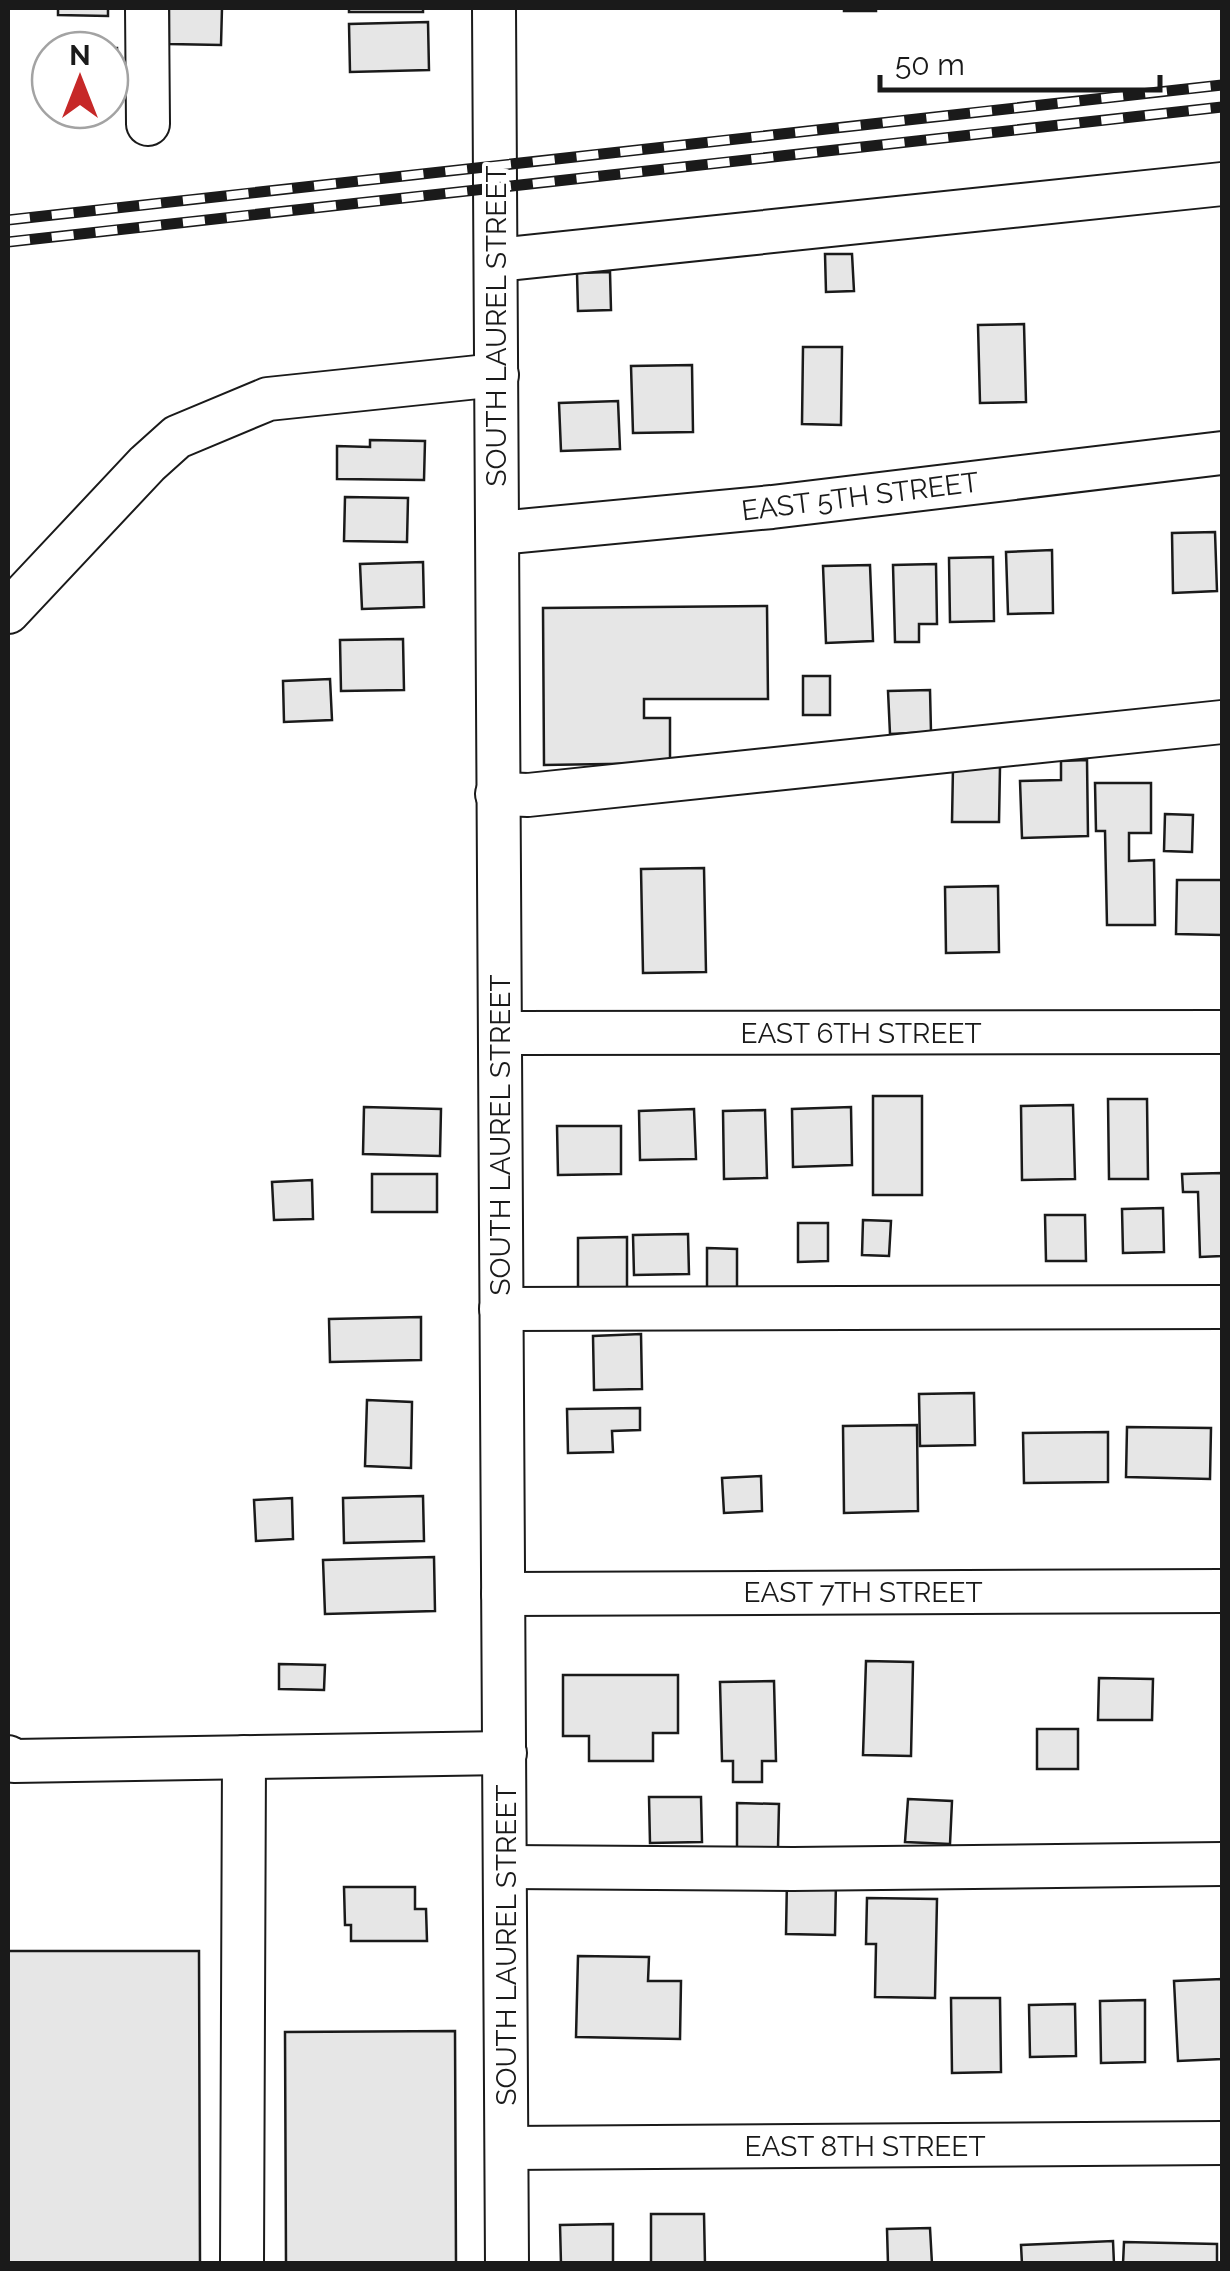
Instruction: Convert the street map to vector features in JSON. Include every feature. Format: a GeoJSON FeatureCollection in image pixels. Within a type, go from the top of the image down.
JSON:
{"type":"FeatureCollection","features":[{"type":"Feature","properties":{"kind":"street"},"geometry":{"type":"LineString","coordinates":[[148,8],[148,124]]}},
{"type":"Feature","properties":{"kind":"street","name":"SOUTH LAUREL STREET"},"geometry":{"type":"LineString","coordinates":[[494,8],[507,2264]]}},
{"type":"Feature","properties":{"kind":"street"},"geometry":{"type":"LineString","coordinates":[[497,260],[1222,184]]}},
{"type":"Feature","properties":{"kind":"street"},"geometry":{"type":"LineString","coordinates":[[8,612],[134,477],[176,438],[268,400],[497,375]]}},
{"type":"Feature","properties":{"kind":"street","name":"EAST 5TH STREET"},"geometry":{"type":"LineString","coordinates":[[498,534],[772,507],[1222,453]]}},
{"type":"Feature","properties":{"kind":"street"},"geometry":{"type":"LineString","coordinates":[[497,794],[528,794],[1222,722]]}},
{"type":"Feature","properties":{"kind":"street","name":"EAST 6TH STREET"},"geometry":{"type":"LineString","coordinates":[[500,1033],[1222,1032]]}},
{"type":"Feature","properties":{"kind":"street"},"geometry":{"type":"LineString","coordinates":[[502,1310],[1222,1307]]}},
{"type":"Feature","properties":{"kind":"street","name":"EAST 7TH STREET"},"geometry":{"type":"LineString","coordinates":[[503,1594],[1222,1591]]}},
{"type":"Feature","properties":{"kind":"street"},"geometry":{"type":"LineString","coordinates":[[8,1757],[14,1761],[505,1753]]}},
{"type":"Feature","properties":{"kind":"street"},"geometry":{"type":"LineString","coordinates":[[242,2264],[244,1757]]}},
{"type":"Feature","properties":{"kind":"street"},"geometry":{"type":"LineString","coordinates":[[505,1866],[793,1869],[1222,1864]]}},
{"type":"Feature","properties":{"kind":"street","name":"EAST 8TH STREET"},"geometry":{"type":"LineString","coordinates":[[508,2148],[1222,2144]]}},
{"type":"Feature","properties":{"kind":"building"},"geometry":{"type":"Polygon","coordinates":[[[58,8],[108,8],[108,16],[58,15],[58,8]]]}},
{"type":"Feature","properties":{"kind":"building"},"geometry":{"type":"Polygon","coordinates":[[[169,8],[222,8],[221,45],[169,44],[169,8]]]}},
{"type":"Feature","properties":{"kind":"building"},"geometry":{"type":"Polygon","coordinates":[[[349,8],[423,8],[423,12],[349,12],[349,8]]]}},
{"type":"Feature","properties":{"kind":"building"},"geometry":{"type":"Polygon","coordinates":[[[876,8],[876,11],[844,11],[876,8]]]}},
{"type":"Feature","properties":{"kind":"building"},"geometry":{"type":"Polygon","coordinates":[[[428,22],[429,70],[350,72],[349,24],[428,22]]]}},
{"type":"Feature","properties":{"kind":"building"},"geometry":{"type":"Polygon","coordinates":[[[825,254],[852,254],[854,291],[826,292],[825,254]]]}},
{"type":"Feature","properties":{"kind":"building"},"geometry":{"type":"Polygon","coordinates":[[[610,272],[611,310],[578,311],[577,273],[610,272]]]}},
{"type":"Feature","properties":{"kind":"building"},"geometry":{"type":"Polygon","coordinates":[[[1024,324],[1026,402],[980,403],[978,325],[1024,324]]]}},
{"type":"Feature","properties":{"kind":"building"},"geometry":{"type":"Polygon","coordinates":[[[803,347],[842,347],[841,425],[802,424],[803,347]]]}},
{"type":"Feature","properties":{"kind":"building"},"geometry":{"type":"Polygon","coordinates":[[[692,365],[693,432],[633,433],[631,366],[692,365]]]}},
{"type":"Feature","properties":{"kind":"building"},"geometry":{"type":"Polygon","coordinates":[[[618,401],[620,449],[561,451],[559,403],[618,401]]]}},
{"type":"Feature","properties":{"kind":"building"},"geometry":{"type":"Polygon","coordinates":[[[370,440],[425,441],[424,480],[337,479],[337,446],[370,447],[370,440]]]}},
{"type":"Feature","properties":{"kind":"building"},"geometry":{"type":"Polygon","coordinates":[[[345,497],[408,498],[407,542],[344,541],[345,497]]]}},
{"type":"Feature","properties":{"kind":"building"},"geometry":{"type":"Polygon","coordinates":[[[1215,532],[1217,591],[1173,593],[1172,533],[1215,532]]]}},
{"type":"Feature","properties":{"kind":"building"},"geometry":{"type":"Polygon","coordinates":[[[1052,550],[1053,613],[1008,614],[1006,552],[1052,550]]]}},
{"type":"Feature","properties":{"kind":"building"},"geometry":{"type":"Polygon","coordinates":[[[993,557],[994,621],[950,622],[949,558],[993,557]]]}},
{"type":"Feature","properties":{"kind":"building"},"geometry":{"type":"Polygon","coordinates":[[[423,562],[424,607],[362,609],[360,564],[423,562]]]}},
{"type":"Feature","properties":{"kind":"building"},"geometry":{"type":"Polygon","coordinates":[[[936,564],[937,624],[919,624],[919,642],[895,642],[893,565],[936,564]]]}},
{"type":"Feature","properties":{"kind":"building"},"geometry":{"type":"Polygon","coordinates":[[[870,565],[873,641],[826,643],[823,566],[870,565]]]}},
{"type":"Feature","properties":{"kind":"building"},"geometry":{"type":"Polygon","coordinates":[[[767,606],[768,699],[644,699],[644,718],[670,718],[670,763],[544,765],[543,608],[767,606]]]}},
{"type":"Feature","properties":{"kind":"building"},"geometry":{"type":"Polygon","coordinates":[[[403,639],[404,690],[341,691],[340,640],[403,639]]]}},
{"type":"Feature","properties":{"kind":"building"},"geometry":{"type":"Polygon","coordinates":[[[803,676],[830,676],[830,715],[803,715],[803,676]]]}},
{"type":"Feature","properties":{"kind":"building"},"geometry":{"type":"Polygon","coordinates":[[[330,679],[332,720],[284,722],[283,681],[330,679]]]}},
{"type":"Feature","properties":{"kind":"building"},"geometry":{"type":"Polygon","coordinates":[[[930,690],[931,732],[890,734],[888,691],[930,690]]]}},
{"type":"Feature","properties":{"kind":"building"},"geometry":{"type":"Polygon","coordinates":[[[1087,760],[1088,836],[1022,838],[1020,781],[1061,780],[1061,761],[1087,760]]]}},
{"type":"Feature","properties":{"kind":"building"},"geometry":{"type":"Polygon","coordinates":[[[953,767],[1000,767],[999,822],[952,822],[953,767]]]}},
{"type":"Feature","properties":{"kind":"building"},"geometry":{"type":"Polygon","coordinates":[[[1095,783],[1151,783],[1151,833],[1129,833],[1129,861],[1154,860],[1155,925],[1107,925],[1105,831],[1096,831],[1095,783]]]}},
{"type":"Feature","properties":{"kind":"building"},"geometry":{"type":"Polygon","coordinates":[[[1165,814],[1193,815],[1192,852],[1164,851],[1165,814]]]}},
{"type":"Feature","properties":{"kind":"building"},"geometry":{"type":"Polygon","coordinates":[[[704,868],[706,972],[643,973],[641,869],[704,868]]]}},
{"type":"Feature","properties":{"kind":"building"},"geometry":{"type":"Polygon","coordinates":[[[1177,880],[1222,880],[1222,935],[1176,934],[1177,880]]]}},
{"type":"Feature","properties":{"kind":"building"},"geometry":{"type":"Polygon","coordinates":[[[998,886],[999,952],[946,953],[945,887],[998,886]]]}},
{"type":"Feature","properties":{"kind":"building"},"geometry":{"type":"Polygon","coordinates":[[[873,1096],[922,1096],[922,1195],[873,1195],[873,1096]]]}},
{"type":"Feature","properties":{"kind":"building"},"geometry":{"type":"Polygon","coordinates":[[[1108,1099],[1147,1099],[1148,1179],[1109,1179],[1108,1099]]]}},
{"type":"Feature","properties":{"kind":"building"},"geometry":{"type":"Polygon","coordinates":[[[1073,1105],[1075,1179],[1022,1180],[1021,1106],[1073,1105]]]}},
{"type":"Feature","properties":{"kind":"building"},"geometry":{"type":"Polygon","coordinates":[[[364,1107],[441,1109],[440,1156],[363,1154],[364,1107]]]}},
{"type":"Feature","properties":{"kind":"building"},"geometry":{"type":"Polygon","coordinates":[[[851,1107],[852,1165],[793,1167],[792,1109],[851,1107]]]}},
{"type":"Feature","properties":{"kind":"building"},"geometry":{"type":"Polygon","coordinates":[[[694,1109],[696,1159],[640,1160],[639,1111],[694,1109]]]}},
{"type":"Feature","properties":{"kind":"building"},"geometry":{"type":"Polygon","coordinates":[[[765,1110],[767,1178],[724,1179],[723,1111],[765,1110]]]}},
{"type":"Feature","properties":{"kind":"building"},"geometry":{"type":"Polygon","coordinates":[[[557,1126],[621,1126],[621,1174],[558,1175],[557,1126]]]}},
{"type":"Feature","properties":{"kind":"building"},"geometry":{"type":"Polygon","coordinates":[[[1222,1173],[1222,1256],[1200,1257],[1198,1192],[1183,1192],[1182,1174],[1222,1173]]]}},
{"type":"Feature","properties":{"kind":"building"},"geometry":{"type":"Polygon","coordinates":[[[372,1174],[437,1174],[437,1212],[372,1212],[372,1174]]]}},
{"type":"Feature","properties":{"kind":"building"},"geometry":{"type":"Polygon","coordinates":[[[312,1180],[313,1219],[274,1220],[272,1182],[312,1180]]]}},
{"type":"Feature","properties":{"kind":"building"},"geometry":{"type":"Polygon","coordinates":[[[1163,1208],[1164,1252],[1123,1253],[1122,1209],[1163,1208]]]}},
{"type":"Feature","properties":{"kind":"building"},"geometry":{"type":"Polygon","coordinates":[[[1045,1215],[1085,1215],[1086,1261],[1046,1261],[1045,1215]]]}},
{"type":"Feature","properties":{"kind":"building"},"geometry":{"type":"Polygon","coordinates":[[[863,1220],[891,1221],[889,1256],[862,1255],[863,1220]]]}},
{"type":"Feature","properties":{"kind":"building"},"geometry":{"type":"Polygon","coordinates":[[[798,1223],[828,1223],[828,1261],[798,1262],[798,1223]]]}},
{"type":"Feature","properties":{"kind":"building"},"geometry":{"type":"Polygon","coordinates":[[[688,1234],[689,1274],[634,1275],[633,1235],[688,1234]]]}},
{"type":"Feature","properties":{"kind":"building"},"geometry":{"type":"Polygon","coordinates":[[[627,1237],[627,1292],[578,1293],[578,1238],[627,1237]]]}},
{"type":"Feature","properties":{"kind":"building"},"geometry":{"type":"Polygon","coordinates":[[[707,1248],[737,1249],[737,1292],[707,1292],[707,1248]]]}},
{"type":"Feature","properties":{"kind":"building"},"geometry":{"type":"Polygon","coordinates":[[[421,1317],[421,1360],[330,1362],[329,1319],[421,1317]]]}},
{"type":"Feature","properties":{"kind":"building"},"geometry":{"type":"Polygon","coordinates":[[[641,1334],[642,1389],[594,1390],[593,1336],[641,1334]]]}},
{"type":"Feature","properties":{"kind":"building"},"geometry":{"type":"Polygon","coordinates":[[[974,1393],[975,1445],[920,1446],[919,1394],[974,1393]]]}},
{"type":"Feature","properties":{"kind":"building"},"geometry":{"type":"Polygon","coordinates":[[[367,1400],[412,1402],[411,1468],[365,1466],[367,1400]]]}},
{"type":"Feature","properties":{"kind":"building"},"geometry":{"type":"Polygon","coordinates":[[[640,1408],[640,1430],[612,1431],[613,1452],[568,1453],[567,1409],[640,1408]]]}},
{"type":"Feature","properties":{"kind":"building"},"geometry":{"type":"Polygon","coordinates":[[[917,1425],[918,1511],[844,1513],[843,1426],[917,1425]]]}},
{"type":"Feature","properties":{"kind":"building"},"geometry":{"type":"Polygon","coordinates":[[[1127,1427],[1211,1428],[1210,1479],[1126,1477],[1127,1427]]]}},
{"type":"Feature","properties":{"kind":"building"},"geometry":{"type":"Polygon","coordinates":[[[1108,1432],[1108,1482],[1024,1483],[1023,1433],[1108,1432]]]}},
{"type":"Feature","properties":{"kind":"building"},"geometry":{"type":"Polygon","coordinates":[[[761,1476],[762,1511],[724,1513],[722,1478],[761,1476]]]}},
{"type":"Feature","properties":{"kind":"building"},"geometry":{"type":"Polygon","coordinates":[[[423,1496],[424,1541],[344,1543],[343,1498],[423,1496]]]}},
{"type":"Feature","properties":{"kind":"building"},"geometry":{"type":"Polygon","coordinates":[[[292,1498],[293,1539],[256,1541],[254,1500],[292,1498]]]}},
{"type":"Feature","properties":{"kind":"building"},"geometry":{"type":"Polygon","coordinates":[[[434,1557],[435,1611],[325,1614],[323,1560],[434,1557]]]}},
{"type":"Feature","properties":{"kind":"building"},"geometry":{"type":"Polygon","coordinates":[[[866,1661],[913,1662],[911,1756],[863,1755],[866,1661]]]}},
{"type":"Feature","properties":{"kind":"building"},"geometry":{"type":"Polygon","coordinates":[[[279,1664],[325,1665],[324,1690],[279,1689],[279,1664]]]}},
{"type":"Feature","properties":{"kind":"building"},"geometry":{"type":"Polygon","coordinates":[[[563,1675],[678,1675],[678,1733],[653,1733],[653,1761],[589,1761],[589,1736],[563,1736],[563,1675]]]}},
{"type":"Feature","properties":{"kind":"building"},"geometry":{"type":"Polygon","coordinates":[[[1099,1678],[1153,1679],[1152,1720],[1098,1720],[1099,1678]]]}},
{"type":"Feature","properties":{"kind":"building"},"geometry":{"type":"Polygon","coordinates":[[[774,1681],[776,1761],[762,1761],[762,1782],[733,1782],[733,1761],[722,1761],[720,1682],[774,1681]]]}},
{"type":"Feature","properties":{"kind":"building"},"geometry":{"type":"Polygon","coordinates":[[[1037,1729],[1078,1729],[1078,1769],[1037,1769],[1037,1729]]]}},
{"type":"Feature","properties":{"kind":"building"},"geometry":{"type":"Polygon","coordinates":[[[649,1797],[701,1797],[702,1842],[650,1843],[649,1797]]]}},
{"type":"Feature","properties":{"kind":"building"},"geometry":{"type":"Polygon","coordinates":[[[908,1799],[952,1801],[950,1844],[905,1842],[908,1799]]]}},
{"type":"Feature","properties":{"kind":"building"},"geometry":{"type":"Polygon","coordinates":[[[737,1803],[779,1804],[778,1848],[737,1847],[737,1803]]]}},
{"type":"Feature","properties":{"kind":"building"},"geometry":{"type":"Polygon","coordinates":[[[787,1879],[836,1880],[835,1935],[786,1934],[787,1879]]]}},
{"type":"Feature","properties":{"kind":"building"},"geometry":{"type":"Polygon","coordinates":[[[344,1887],[415,1887],[415,1909],[426,1909],[427,1941],[351,1941],[351,1925],[345,1925],[344,1887]]]}},
{"type":"Feature","properties":{"kind":"building"},"geometry":{"type":"Polygon","coordinates":[[[867,1898],[937,1899],[935,1998],[875,1997],[876,1944],[866,1944],[867,1898]]]}},
{"type":"Feature","properties":{"kind":"building"},"geometry":{"type":"Polygon","coordinates":[[[8,1951],[199,1951],[200,2264],[8,2264],[8,1951]]]}},
{"type":"Feature","properties":{"kind":"building"},"geometry":{"type":"Polygon","coordinates":[[[578,1956],[649,1957],[648,1981],[681,1981],[680,2039],[576,2037],[578,1956]]]}},
{"type":"Feature","properties":{"kind":"building"},"geometry":{"type":"Polygon","coordinates":[[[1222,1979],[1222,2059],[1178,2061],[1174,1981],[1222,1979]]]}},
{"type":"Feature","properties":{"kind":"building"},"geometry":{"type":"Polygon","coordinates":[[[951,1998],[1000,1998],[1001,2072],[952,2073],[951,1998]]]}},
{"type":"Feature","properties":{"kind":"building"},"geometry":{"type":"Polygon","coordinates":[[[1145,2000],[1145,2062],[1101,2063],[1100,2001],[1145,2000]]]}},
{"type":"Feature","properties":{"kind":"building"},"geometry":{"type":"Polygon","coordinates":[[[1075,2004],[1076,2056],[1030,2057],[1029,2005],[1075,2004]]]}},
{"type":"Feature","properties":{"kind":"building"},"geometry":{"type":"Polygon","coordinates":[[[455,2031],[456,2264],[286,2264],[285,2032],[455,2031]]]}},
{"type":"Feature","properties":{"kind":"building"},"geometry":{"type":"Polygon","coordinates":[[[651,2214],[704,2214],[705,2264],[651,2264],[651,2214]]]}},
{"type":"Feature","properties":{"kind":"building"},"geometry":{"type":"Polygon","coordinates":[[[613,2224],[613,2264],[561,2264],[560,2225],[613,2224]]]}},
{"type":"Feature","properties":{"kind":"building"},"geometry":{"type":"Polygon","coordinates":[[[930,2228],[932,2264],[888,2264],[887,2229],[930,2228]]]}},
{"type":"Feature","properties":{"kind":"building"},"geometry":{"type":"Polygon","coordinates":[[[1113,2241],[1114,2264],[1022,2264],[1021,2245],[1113,2241]]]}},
{"type":"Feature","properties":{"kind":"building"},"geometry":{"type":"Polygon","coordinates":[[[1124,2242],[1217,2244],[1217,2264],[1123,2264],[1124,2242]]]}},
{"type":"Feature","properties":{"kind":"railway"},"geometry":{"type":"LineString","coordinates":[[8,220],[1222,85]]}},
{"type":"Feature","properties":{"kind":"railway"},"geometry":{"type":"LineString","coordinates":[[8,242],[1222,107]]}}]}
